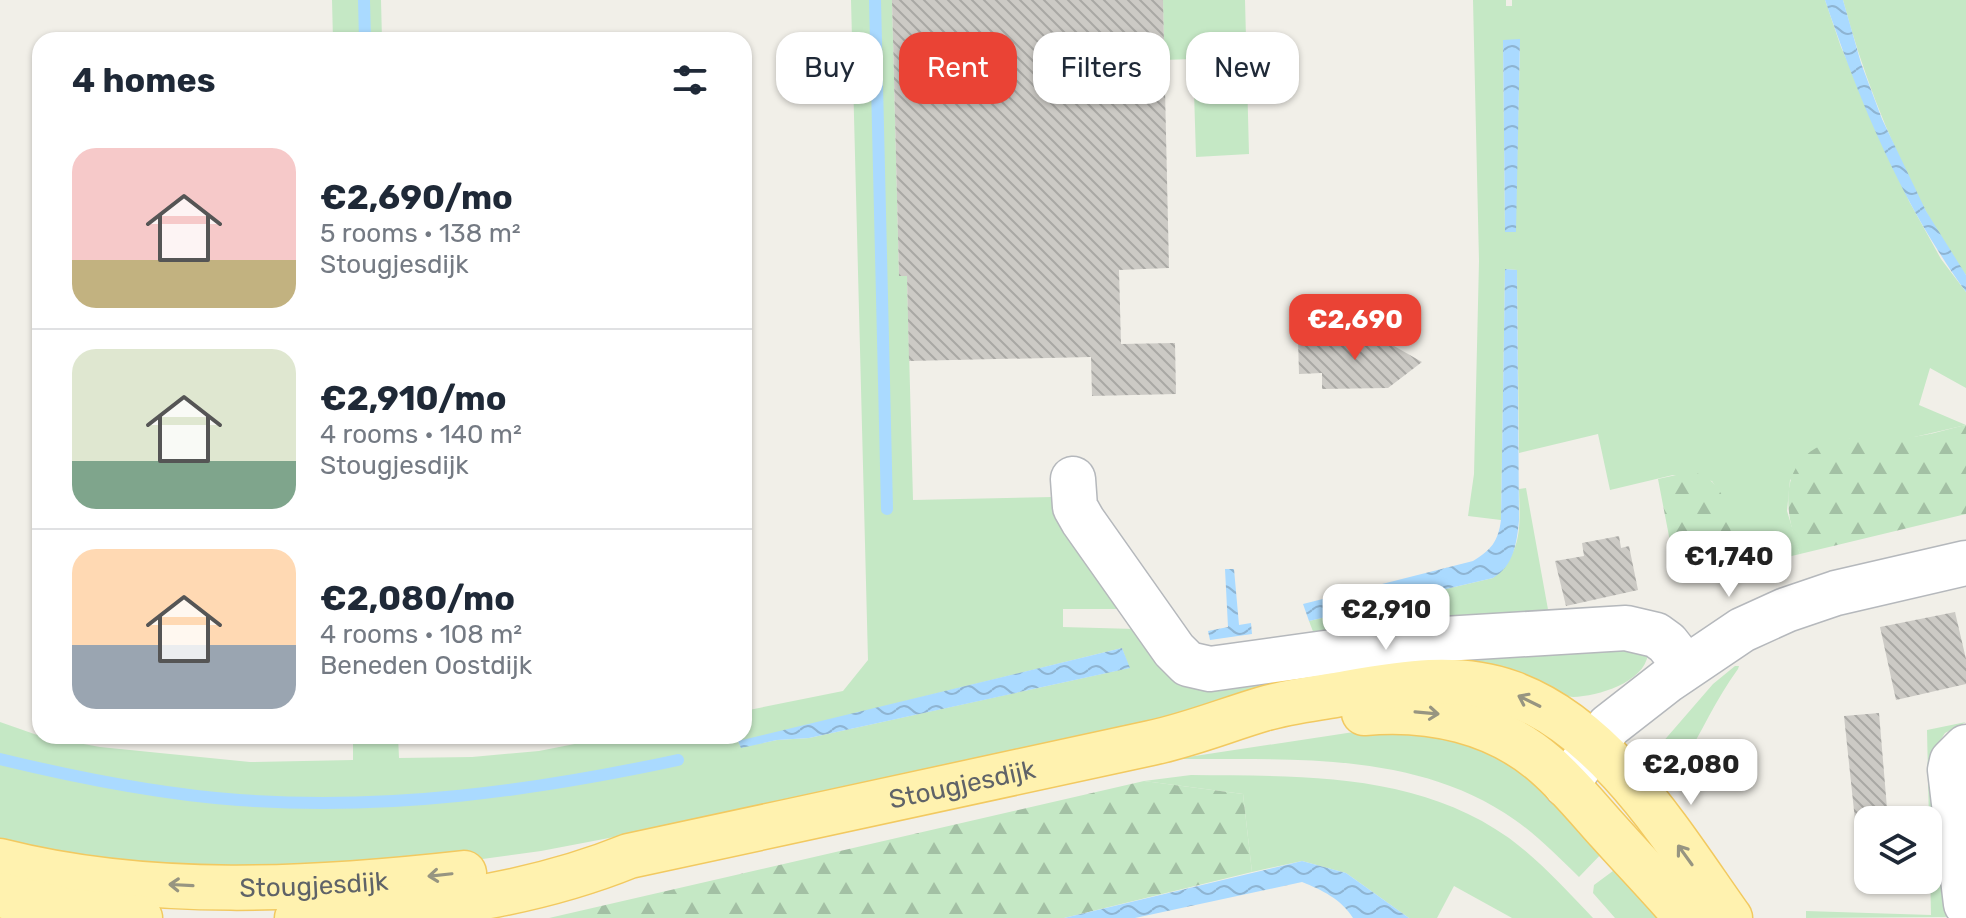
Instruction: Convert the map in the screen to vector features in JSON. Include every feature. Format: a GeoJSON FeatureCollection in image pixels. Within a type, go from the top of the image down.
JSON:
{"type":"FeatureCollection","features":[{"type":"Feature","properties":{"kind":"main road","name":"Stougjesdijk"},"geometry":{"type":"LineString","coordinates":[[0,861],[112,881],[215,887],[379,881],[565,859],[629,856],[1156,743],[1267,707],[1368,689],[1436,681],[1476,684],[1512,693],[1546,710],[1594,744],[1645,803],[1730,918]]}},
{"type":"Feature","properties":{"kind":"main road","name":"Stougjesdijk"},"geometry":{"type":"LineString","coordinates":[[1156,743],[1244,734],[1356,714],[1406,711],[1442,714],[1484,728],[1529,751],[1566,785],[1687,918]]}},
{"type":"Feature","properties":{"kind":"main road","name":"Stougjesdijk"},"geometry":{"type":"LineString","coordinates":[[297,918],[387,912],[469,900],[598,869],[629,856]]}},
{"type":"Feature","properties":{"kind":"main road"},"geometry":{"type":"LineString","coordinates":[[0,895],[68,911],[140,918]]}},
{"type":"Feature","properties":{"kind":"street"},"geometry":{"type":"LineString","coordinates":[[1073,479],[1078,513],[1161,633],[1188,664],[1210,669],[1411,641],[1626,628],[1656,635],[1667,643],[1686,667]]}},
{"type":"Feature","properties":{"kind":"street"},"geometry":{"type":"LineString","coordinates":[[1566,785],[1594,744],[1625,712],[1742,630],[1786,610],[1869,584],[1966,563]]}},
{"type":"Feature","properties":{"kind":"street"},"geometry":{"type":"LineString","coordinates":[[1966,747],[1952,761],[1950,770],[1966,904]]}},
{"type":"Feature","properties":{"kind":"green space"},"geometry":{"type":"Polygon","coordinates":[[[332,0],[381,0],[382,32],[333,32],[332,0]]]}},
{"type":"Feature","properties":{"kind":"green space"},"geometry":{"type":"Polygon","coordinates":[[[851,0],[892,0],[899,275],[907,276],[913,500],[1053,497],[1131,609],[1063,609],[1063,627],[1135,629],[1174,661],[1597,643],[1648,654],[1645,664],[1629,680],[1607,691],[1583,696],[1380,672],[698,821],[541,851],[424,867],[223,874],[0,848],[0,722],[32,733],[32,744],[84,744],[250,762],[353,760],[353,744],[398,744],[399,758],[472,757],[539,751],[574,744],[740,744],[742,747],[809,738],[1129,668],[1122,648],[752,739],[752,709],[843,691],[868,660],[854,104],[883,104],[883,32],[852,32],[851,0]]]}},
{"type":"Feature","properties":{"kind":"green space"},"geometry":{"type":"Polygon","coordinates":[[[1163,0],[1245,0],[1246,32],[1186,32],[1186,59],[1170,60],[1170,32],[1164,32],[1163,0]]]}},
{"type":"Feature","properties":{"kind":"green space"},"geometry":{"type":"Polygon","coordinates":[[[1473,0],[1506,0],[1506,6],[1512,6],[1512,0],[1825,0],[1841,47],[1909,201],[1941,259],[1966,292],[1966,388],[1930,368],[1919,405],[1966,425],[1910,438],[1850,438],[1790,480],[1787,511],[1800,554],[1720,573],[1728,549],[1729,526],[1724,503],[1712,481],[1673,475],[1610,490],[1598,434],[1519,453],[1517,270],[1505,269],[1501,520],[1468,516],[1474,474],[1479,261],[1473,0]],[[1503,40],[1505,231],[1515,232],[1520,48],[1503,40]]]}},
{"type":"Feature","properties":{"kind":"green space"},"geometry":{"type":"Polygon","coordinates":[[[1843,0],[1966,0],[1966,275],[1934,227],[1895,148],[1866,75],[1843,0]]]}},
{"type":"Feature","properties":{"kind":"green space"},"geometry":{"type":"Polygon","coordinates":[[[1194,104],[1248,104],[1249,154],[1196,157],[1194,104]]]}},
{"type":"Feature","properties":{"kind":"green space"},"geometry":{"type":"Polygon","coordinates":[[[1966,425],[1966,514],[1800,554],[1793,534],[1788,496],[1798,464],[1810,452],[1827,443],[1850,438],[1912,437],[1966,425]]]}},
{"type":"Feature","properties":{"kind":"green space"},"geometry":{"type":"Polygon","coordinates":[[[1690,472],[1710,480],[1724,498],[1730,521],[1730,543],[1720,573],[1678,583],[1658,479],[1690,472]]]}},
{"type":"Feature","properties":{"kind":"green space"},"geometry":{"type":"Polygon","coordinates":[[[1526,488],[1551,626],[1317,642],[1309,621],[1493,578],[1515,548],[1519,527],[1519,489],[1526,488]]]}},
{"type":"Feature","properties":{"kind":"green space"},"geometry":{"type":"Polygon","coordinates":[[[1739,666],[1738,669],[1683,762],[1662,791],[1642,766],[1713,684],[1739,666]]]}},
{"type":"Feature","properties":{"kind":"green space"},"geometry":{"type":"Polygon","coordinates":[[[1966,722],[1945,733],[1935,749],[1940,806],[1929,806],[1927,730],[1966,722]]]}},
{"type":"Feature","properties":{"kind":"green space"},"geometry":{"type":"Polygon","coordinates":[[[1408,727],[1511,758],[1606,849],[1579,877],[1523,826],[1477,797],[1436,781],[1394,770],[1307,760],[1175,759],[1367,730],[1408,727]]]}},
{"type":"Feature","properties":{"kind":"green space"},"geometry":{"type":"Polygon","coordinates":[[[1191,775],[1274,776],[1356,782],[1436,800],[1473,816],[1509,838],[1542,866],[1593,918],[1512,918],[1454,886],[1437,918],[1409,918],[1346,873],[1302,861],[1252,872],[1243,794],[1144,781],[1191,775]]]}},
{"type":"Feature","properties":{"kind":"green space"},"geometry":{"type":"Polygon","coordinates":[[[1144,781],[1243,794],[1252,872],[1064,918],[549,918],[1144,781]]]}},
{"type":"Feature","properties":{"kind":"green space"},"geometry":{"type":"Polygon","coordinates":[[[1942,833],[1949,917],[1806,918],[1806,911],[1931,915],[1931,894],[1942,894],[1942,833]]]}},
{"type":"Feature","properties":{"kind":"green space"},"geometry":{"type":"Polygon","coordinates":[[[1617,868],[1661,918],[1615,918],[1593,893],[1594,885],[1617,868]]]}},
{"type":"Feature","properties":{"kind":"water"},"geometry":{"type":"Polygon","coordinates":[[[1825,0],[1843,0],[1861,63],[1882,119],[1926,211],[1966,275],[1966,292],[1902,188],[1868,114],[1825,0]]]}},
{"type":"Feature","properties":{"kind":"water"},"geometry":{"type":"Polygon","coordinates":[[[1520,39],[1516,232],[1505,232],[1503,40],[1520,39]]]}},
{"type":"Feature","properties":{"kind":"water"},"geometry":{"type":"Polygon","coordinates":[[[1505,269],[1517,270],[1519,520],[1510,560],[1493,578],[1309,621],[1303,604],[1473,561],[1496,540],[1501,520],[1505,269]]]}},
{"type":"Feature","properties":{"kind":"water"},"geometry":{"type":"Polygon","coordinates":[[[1225,569],[1234,569],[1239,625],[1251,623],[1252,634],[1210,640],[1208,631],[1228,627],[1225,569]]]}},
{"type":"Feature","properties":{"kind":"water"},"geometry":{"type":"Polygon","coordinates":[[[1122,648],[1130,668],[809,738],[777,740],[741,748],[739,744],[752,744],[752,738],[1122,648]]]}},
{"type":"Feature","properties":{"kind":"water"},"geometry":{"type":"Polygon","coordinates":[[[1302,861],[1346,873],[1409,918],[1353,918],[1343,905],[1302,882],[1135,918],[1064,918],[1302,861]]]}},
{"type":"Feature","properties":{"kind":"building"},"geometry":{"type":"Polygon","coordinates":[[[892,0],[1163,0],[1164,32],[1033,32],[1033,104],[1165,104],[1169,268],[1119,270],[1121,344],[1175,343],[1176,394],[1092,396],[1091,357],[909,361],[907,276],[899,276],[892,0]]]}},
{"type":"Feature","properties":{"kind":"building"},"geometry":{"type":"Polygon","coordinates":[[[1394,338],[1394,346],[1422,362],[1388,388],[1322,389],[1322,373],[1299,374],[1298,340],[1394,338]]]}},
{"type":"Feature","properties":{"kind":"building"},"geometry":{"type":"Polygon","coordinates":[[[1619,536],[1621,548],[1629,546],[1638,590],[1566,606],[1555,561],[1584,556],[1582,543],[1619,536]]]}},
{"type":"Feature","properties":{"kind":"building"},"geometry":{"type":"Polygon","coordinates":[[[1955,612],[1966,659],[1966,684],[1896,700],[1880,627],[1955,612]]]}},
{"type":"Feature","properties":{"kind":"building"},"geometry":{"type":"Polygon","coordinates":[[[1879,713],[1887,806],[1854,806],[1854,811],[1844,716],[1879,713]]]}},
{"type":"Feature","properties":{"kind":"waterway"},"geometry":{"type":"LineString","coordinates":[[364,0],[365,32]]}},
{"type":"Feature","properties":{"kind":"waterway"},"geometry":{"type":"LineString","coordinates":[[875,0],[887,509]]}},
{"type":"Feature","properties":{"kind":"waterway"},"geometry":{"type":"LineString","coordinates":[[0,759],[148,789],[294,803],[460,796],[569,781],[678,760]]}}]}
